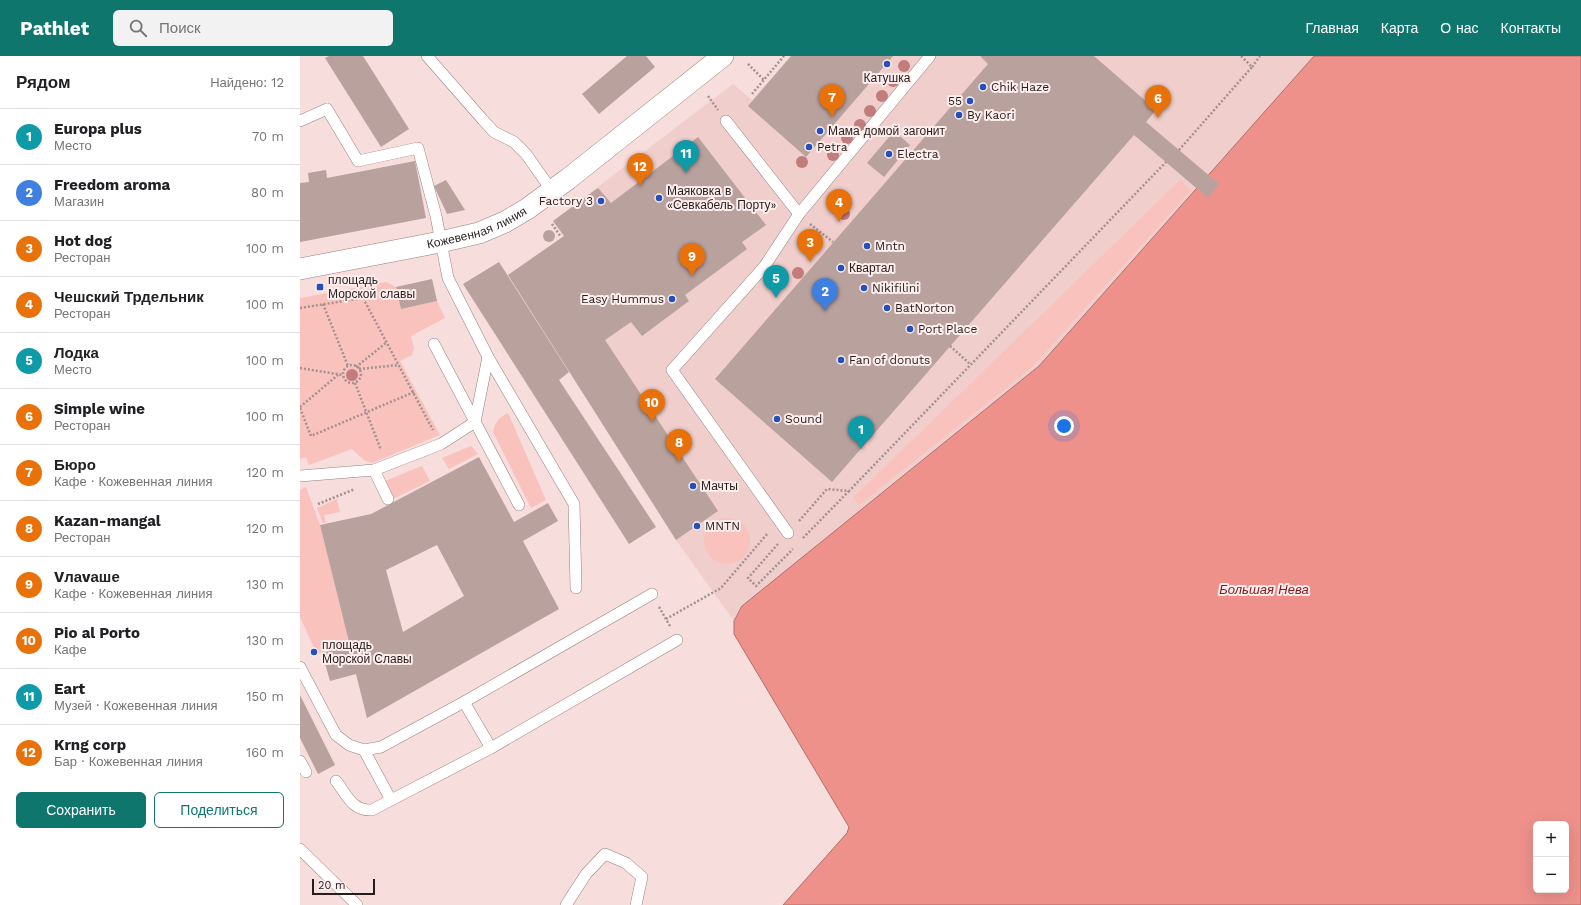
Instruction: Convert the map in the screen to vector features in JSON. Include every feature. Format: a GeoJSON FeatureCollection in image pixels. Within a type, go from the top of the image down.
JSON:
{"type":"FeatureCollection","features":[{"type":"Feature","properties":{"kind":"street","name":"Кожевенная линия"},"geometry":{"type":"LineString","coordinates":[[300,268],[440,242],[479,233],[505,222],[528,209],[552,191],[723,56]]}},
{"type":"Feature","properties":{"kind":"lane"},"geometry":{"type":"LineString","coordinates":[[427,56],[494,132],[514,142],[526,154],[552,191]]}},
{"type":"Feature","properties":{"kind":"lane"},"geometry":{"type":"LineString","coordinates":[[788,533],[672,370],[764,267],[799,214],[930,56]]}},
{"type":"Feature","properties":{"kind":"lane"},"geometry":{"type":"LineString","coordinates":[[300,121],[328,109],[358,161],[418,148],[436,216],[448,278],[488,357],[574,504],[576,588]]}},
{"type":"Feature","properties":{"kind":"lane"},"geometry":{"type":"LineString","coordinates":[[726,121],[799,214]]}},
{"type":"Feature","properties":{"kind":"lane"},"geometry":{"type":"LineString","coordinates":[[434,344],[519,505]]}},
{"type":"Feature","properties":{"kind":"lane"},"geometry":{"type":"LineString","coordinates":[[300,476],[374,470],[441,444],[476,422],[488,357]]}},
{"type":"Feature","properties":{"kind":"lane"},"geometry":{"type":"LineString","coordinates":[[374,470],[388,499]]}},
{"type":"Feature","properties":{"kind":"lane"},"geometry":{"type":"LineString","coordinates":[[300,667],[336,735],[349,745],[364,750],[381,747],[464,702],[652,594]]}},
{"type":"Feature","properties":{"kind":"lane"},"geometry":{"type":"LineString","coordinates":[[336,781],[355,806],[363,810],[372,810],[491,748],[677,640]]}},
{"type":"Feature","properties":{"kind":"lane"},"geometry":{"type":"LineString","coordinates":[[464,702],[491,748]]}},
{"type":"Feature","properties":{"kind":"lane"},"geometry":{"type":"LineString","coordinates":[[364,750],[390,800]]}},
{"type":"Feature","properties":{"kind":"lane"},"geometry":{"type":"LineString","coordinates":[[300,761],[306,772]]}},
{"type":"Feature","properties":{"kind":"lane"},"geometry":{"type":"LineString","coordinates":[[300,849],[357,905]]}},
{"type":"Feature","properties":{"kind":"lane"},"geometry":{"type":"LineString","coordinates":[[566,905],[586,874],[605,854],[626,863],[642,877],[636,905]]}},
{"type":"Feature","properties":{"kind":"path"},"geometry":{"type":"LineString","coordinates":[[752,94],[784,56]]}},
{"type":"Feature","properties":{"kind":"path"},"geometry":{"type":"LineString","coordinates":[[1240,56],[1252,67]]}},
{"type":"Feature","properties":{"kind":"path"},"geometry":{"type":"LineString","coordinates":[[1179,150],[1260,56]]}},
{"type":"Feature","properties":{"kind":"path"},"geometry":{"type":"LineString","coordinates":[[748,64],[764,80]]}},
{"type":"Feature","properties":{"kind":"path"},"geometry":{"type":"LineString","coordinates":[[748,578],[827,489],[849,491],[1166,162]]}},
{"type":"Feature","properties":{"kind":"path"},"geometry":{"type":"LineString","coordinates":[[799,214],[833,242]]}},
{"type":"Feature","properties":{"kind":"path"},"geometry":{"type":"LineString","coordinates":[[552,224],[561,237]]}},
{"type":"Feature","properties":{"kind":"path"},"geometry":{"type":"LineString","coordinates":[[300,308],[363,298],[434,430]]}},
{"type":"Feature","properties":{"kind":"path"},"geometry":{"type":"LineString","coordinates":[[323,304],[348,366]]}},
{"type":"Feature","properties":{"kind":"path"},"geometry":{"type":"LineString","coordinates":[[356,367],[387,342]]}},
{"type":"Feature","properties":{"kind":"path"},"geometry":{"type":"LineString","coordinates":[[950,346],[970,364]]}},
{"type":"Feature","properties":{"kind":"path"},"geometry":{"type":"LineString","coordinates":[[348,366],[359,369],[399,365]]}},
{"type":"Feature","properties":{"kind":"path"},"geometry":{"type":"LineString","coordinates":[[348,366],[345,368],[343,374],[347,382],[355,383]]}},
{"type":"Feature","properties":{"kind":"path"},"geometry":{"type":"LineString","coordinates":[[300,368],[343,374]]}},
{"type":"Feature","properties":{"kind":"path"},"geometry":{"type":"LineString","coordinates":[[355,383],[360,377],[359,369]]}},
{"type":"Feature","properties":{"kind":"path"},"geometry":{"type":"LineString","coordinates":[[339,374],[300,407],[310,436],[414,392]]}},
{"type":"Feature","properties":{"kind":"path"},"geometry":{"type":"LineString","coordinates":[[355,383],[381,451]]}},
{"type":"Feature","properties":{"kind":"path"},"geometry":{"type":"LineString","coordinates":[[666,619],[721,588],[779,520]]}},
{"type":"Feature","properties":{"kind":"path"},"geometry":{"type":"LineString","coordinates":[[652,594],[677,640]]}},
{"type":"Feature","properties":{"kind":"shaded area"},"geometry":{"type":"Polygon","coordinates":[[[791,56],[1314,56],[1039,366],[742,606],[734,621],[676,540],[508,275],[564,236],[553,221],[733,84],[752,100],[791,56]]]}},
{"type":"Feature","properties":{"kind":"shaded area"},"geometry":{"type":"Polygon","coordinates":[[[1180,180],[1191,190],[1032,367],[859,505],[853,498],[1180,180]]]}},
{"type":"Feature","properties":{"kind":"shaded area"},"geometry":{"type":"Polygon","coordinates":[[[386,282],[396,287],[401,309],[437,301],[445,318],[411,336],[414,348],[412,355],[400,361],[440,435],[372,463],[364,460],[352,449],[309,465],[306,457],[300,459],[300,298],[386,282]]]}},
{"type":"Feature","properties":{"kind":"shaded area"},"geometry":{"type":"Polygon","coordinates":[[[508,413],[546,500],[531,508],[493,432],[498,421],[508,413]]]}},
{"type":"Feature","properties":{"kind":"shaded area"},"geometry":{"type":"Polygon","coordinates":[[[471,446],[478,454],[449,469],[442,458],[471,446]]]}},
{"type":"Feature","properties":{"kind":"shaded area"},"geometry":{"type":"Polygon","coordinates":[[[422,466],[430,481],[393,499],[385,481],[422,466]]]}},
{"type":"Feature","properties":{"kind":"shaded area"},"geometry":{"type":"Polygon","coordinates":[[[306,487],[320,525],[350,646],[317,654],[300,617],[300,490],[306,487]]]}},
{"type":"Feature","properties":{"kind":"shaded area"},"geometry":{"type":"Polygon","coordinates":[[[337,499],[340,512],[324,515],[326,523],[323,523],[317,508],[337,499]]]}},
{"type":"Feature","properties":{"kind":"shaded area"},"geometry":{"type":"Polygon","coordinates":[[[722,518],[732,518],[740,522],[746,528],[750,536],[750,546],[746,554],[740,560],[732,564],[722,564],[714,560],[708,554],[704,546],[704,536],[708,528],[714,522],[722,518]]]}},
{"type":"Feature","properties":{"kind":"water","name":"Большая Нева"},"geometry":{"type":"Polygon","coordinates":[[[1314,56],[1581,56],[1581,905],[783,905],[847,833],[849,827],[734,634],[734,621],[742,606],[1039,366],[1314,56]]]}},
{"type":"Feature","properties":{"kind":"building"},"geometry":{"type":"Polygon","coordinates":[[[329,56],[363,56],[409,129],[381,147],[325,58],[329,56]]]}},
{"type":"Feature","properties":{"kind":"building"},"geometry":{"type":"Polygon","coordinates":[[[627,56],[646,56],[655,67],[599,114],[582,94],[627,56]]]}},
{"type":"Feature","properties":{"kind":"building"},"geometry":{"type":"Polygon","coordinates":[[[791,56],[893,56],[806,157],[748,106],[791,56]]]}},
{"type":"Feature","properties":{"kind":"building"},"geometry":{"type":"Polygon","coordinates":[[[980,56],[1094,56],[1156,110],[1146,122],[1219,184],[1208,198],[1134,135],[832,482],[715,379],[988,64],[980,56]]]}},
{"type":"Feature","properties":{"kind":"building","name":"Electra"},"geometry":{"type":"Polygon","coordinates":[[[894,131],[910,145],[884,177],[867,163],[894,131]]]}},
{"type":"Feature","properties":{"kind":"building"},"geometry":{"type":"Polygon","coordinates":[[[698,137],[766,225],[742,242],[747,249],[685,295],[689,301],[642,336],[631,322],[605,340],[718,511],[676,540],[508,275],[564,236],[553,221],[598,188],[611,203],[698,137]]]}},
{"type":"Feature","properties":{"kind":"building"},"geometry":{"type":"Polygon","coordinates":[[[415,161],[426,218],[300,242],[300,183],[309,182],[308,173],[326,170],[327,178],[415,161]]]}},
{"type":"Feature","properties":{"kind":"building"},"geometry":{"type":"Polygon","coordinates":[[[446,180],[465,210],[447,214],[434,186],[446,180]]]}},
{"type":"Feature","properties":{"kind":"building"},"geometry":{"type":"Polygon","coordinates":[[[547,230],[551,230],[555,236],[551,242],[547,242],[543,238],[543,234],[547,230]]]}},
{"type":"Feature","properties":{"kind":"building"},"geometry":{"type":"Polygon","coordinates":[[[499,262],[569,372],[559,380],[656,527],[629,544],[463,284],[499,262]]]}},
{"type":"Feature","properties":{"kind":"building"},"geometry":{"type":"Polygon","coordinates":[[[432,279],[437,301],[401,309],[396,287],[432,279]]]}},
{"type":"Feature","properties":{"kind":"building"},"geometry":{"type":"Polygon","coordinates":[[[479,457],[514,522],[548,503],[558,521],[523,541],[559,609],[367,718],[356,674],[330,681],[322,653],[350,646],[320,525],[371,514],[479,457]],[[437,545],[386,570],[403,632],[464,596],[437,545]]]}},
{"type":"Feature","properties":{"kind":"building"},"geometry":{"type":"Polygon","coordinates":[[[300,695],[335,765],[318,774],[300,738],[300,695]]]}},
{"type":"Feature","properties":{"kind":"place","name":"Катушка"},"geometry":{"type":"Point","coordinates":[887,64]}},
{"type":"Feature","properties":{"kind":"place","name":"Chik Haze"},"geometry":{"type":"Point","coordinates":[983,87]}},
{"type":"Feature","properties":{"kind":"place","name":"55"},"geometry":{"type":"Point","coordinates":[970,101]}},
{"type":"Feature","properties":{"kind":"place","name":"By Kaori"},"geometry":{"type":"Point","coordinates":[959,115]}},
{"type":"Feature","properties":{"kind":"place","name":"Бюро"},"geometry":{"type":"Point","coordinates":[832,117]}},
{"type":"Feature","properties":{"kind":"place","name":"Simple wine"},"geometry":{"type":"Point","coordinates":[1158,118]}},
{"type":"Feature","properties":{"kind":"place","name":"Мама домой загонит"},"geometry":{"type":"Point","coordinates":[820,131]}},
{"type":"Feature","properties":{"kind":"place","name":"Petra"},"geometry":{"type":"Point","coordinates":[809,147]}},
{"type":"Feature","properties":{"kind":"place","name":"Electra"},"geometry":{"type":"Point","coordinates":[889,154]}},
{"type":"Feature","properties":{"kind":"place","name":"Eart"},"geometry":{"type":"Point","coordinates":[686,173]}},
{"type":"Feature","properties":{"kind":"place","name":"Krng corp"},"geometry":{"type":"Point","coordinates":[640,186]}},
{"type":"Feature","properties":{"kind":"place","name":"Маяковка в «Севкабель Порту»"},"geometry":{"type":"Point","coordinates":[659,198]}},
{"type":"Feature","properties":{"kind":"place","name":"Factory 3"},"geometry":{"type":"Point","coordinates":[601,201]}},
{"type":"Feature","properties":{"kind":"place","name":"Чешский Трдельник"},"geometry":{"type":"Point","coordinates":[839,222]}},
{"type":"Feature","properties":{"kind":"place","name":"Mntn"},"geometry":{"type":"Point","coordinates":[867,246]}},
{"type":"Feature","properties":{"kind":"place","name":"Hot dog"},"geometry":{"type":"Point","coordinates":[810,262]}},
{"type":"Feature","properties":{"kind":"place","name":"Квартал"},"geometry":{"type":"Point","coordinates":[841,268]}},
{"type":"Feature","properties":{"kind":"place","name":"Vлаvаше"},"geometry":{"type":"Point","coordinates":[692,276]}},
{"type":"Feature","properties":{"kind":"place","name":"площадь Морской славы"},"geometry":{"type":"Point","coordinates":[320,287]}},
{"type":"Feature","properties":{"kind":"place","name":"Nikifilini"},"geometry":{"type":"Point","coordinates":[864,288]}},
{"type":"Feature","properties":{"kind":"place","name":"Лодка"},"geometry":{"type":"Point","coordinates":[776,298]}},
{"type":"Feature","properties":{"kind":"place","name":"Easy Hummus"},"geometry":{"type":"Point","coordinates":[672,299]}},
{"type":"Feature","properties":{"kind":"place","name":"BatNorton"},"geometry":{"type":"Point","coordinates":[887,308]}},
{"type":"Feature","properties":{"kind":"place","name":"Freedom aroma"},"geometry":{"type":"Point","coordinates":[825,311]}},
{"type":"Feature","properties":{"kind":"place","name":"Port Place"},"geometry":{"type":"Point","coordinates":[910,329]}},
{"type":"Feature","properties":{"kind":"place","name":"Fan of donuts"},"geometry":{"type":"Point","coordinates":[841,360]}},
{"type":"Feature","properties":{"kind":"place","name":"Sound"},"geometry":{"type":"Point","coordinates":[777,419]}},
{"type":"Feature","properties":{"kind":"place","name":"Pio al Porto"},"geometry":{"type":"Point","coordinates":[652,422]}},
{"type":"Feature","properties":{"kind":"place","name":"Europa plus"},"geometry":{"type":"Point","coordinates":[861,449]}},
{"type":"Feature","properties":{"kind":"place","name":"Kazan-mangal"},"geometry":{"type":"Point","coordinates":[679,462]}},
{"type":"Feature","properties":{"kind":"place","name":"Мачты"},"geometry":{"type":"Point","coordinates":[693,486]}},
{"type":"Feature","properties":{"kind":"place","name":"MNTN"},"geometry":{"type":"Point","coordinates":[697,526]}},
{"type":"Feature","properties":{"kind":"place","name":"площадь Морской Славы"},"geometry":{"type":"Point","coordinates":[314,652]}}]}
